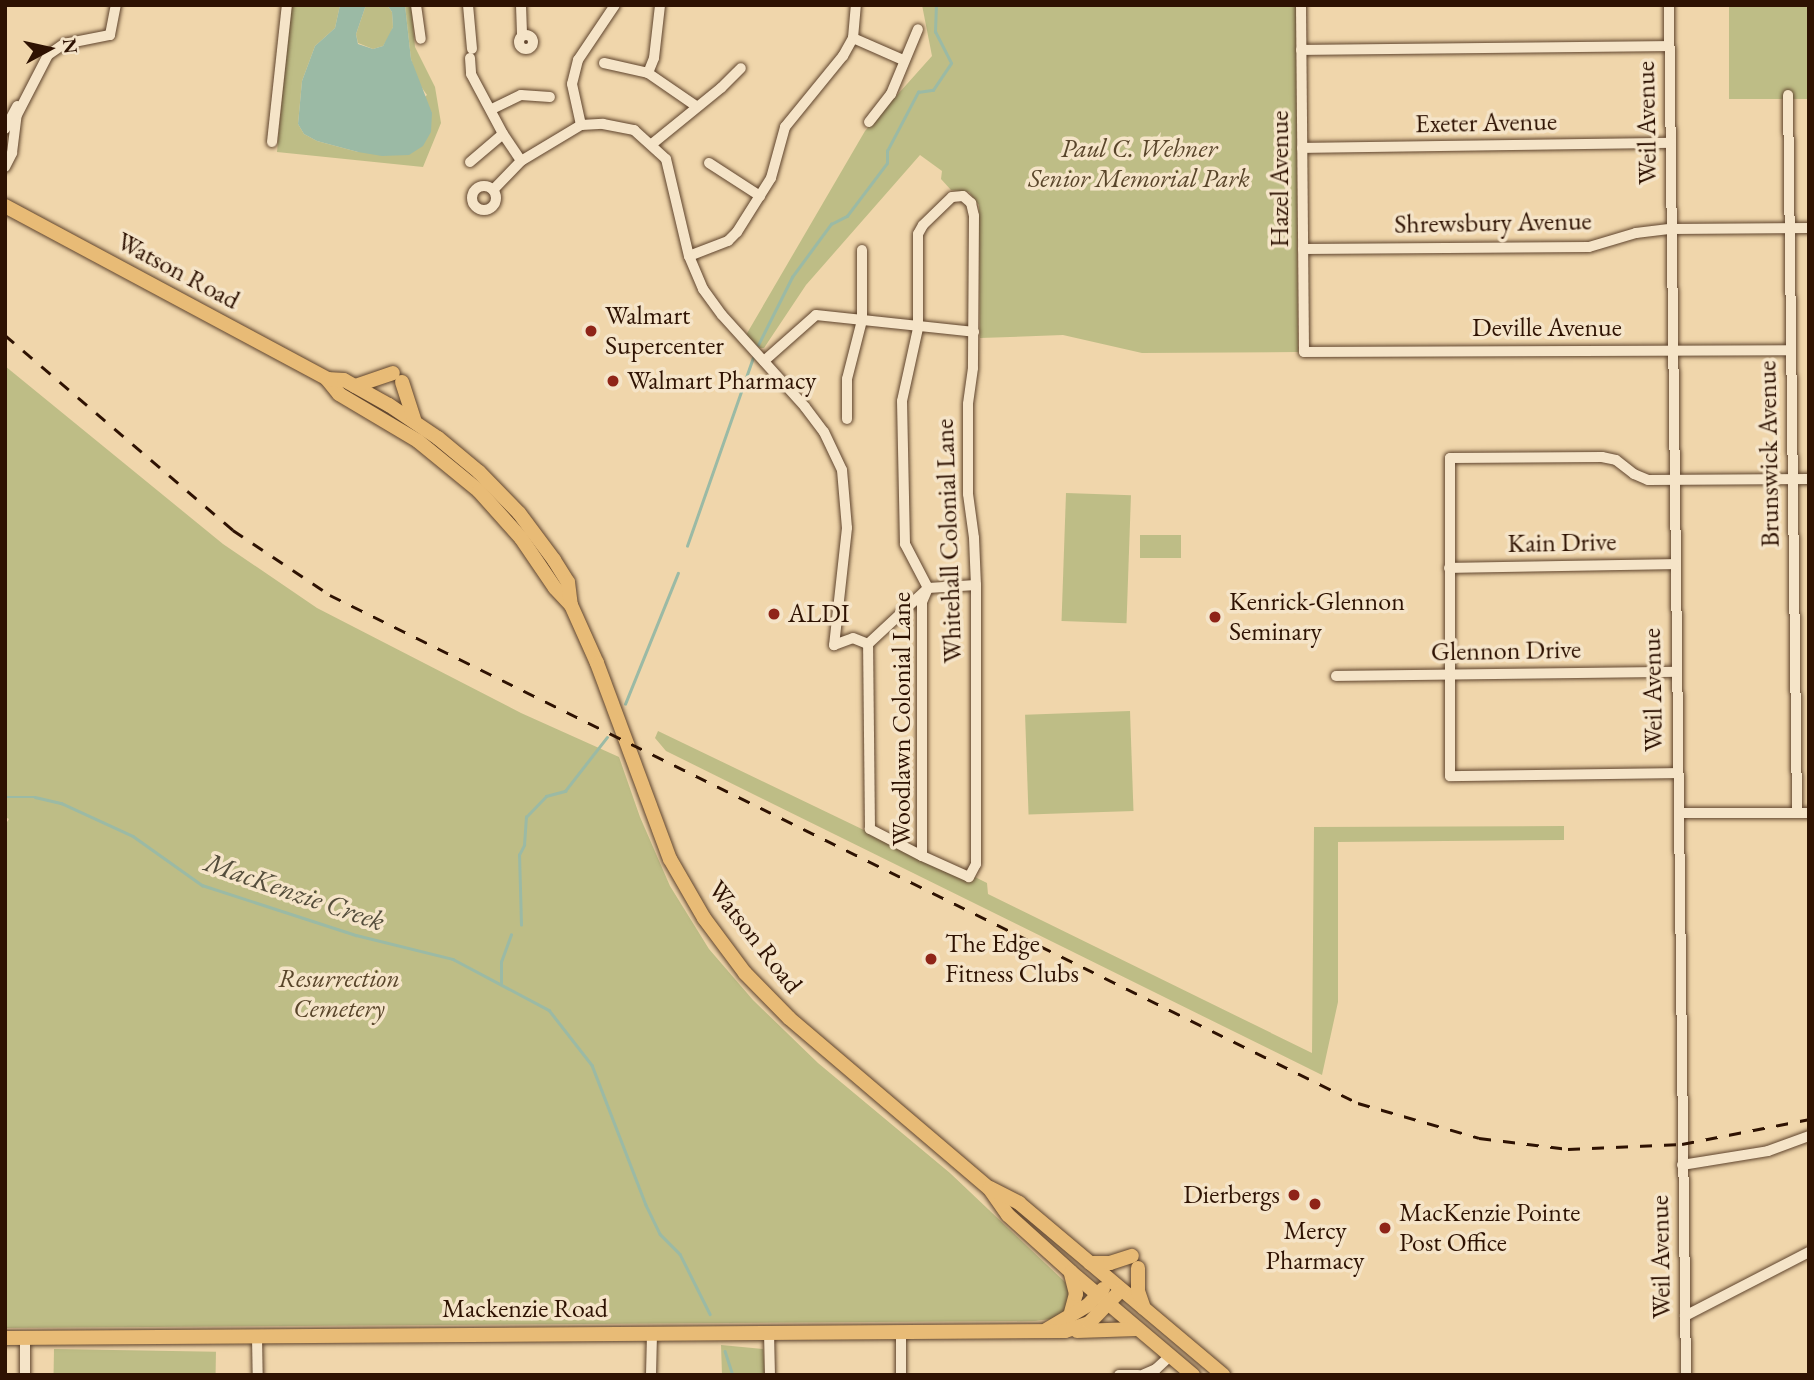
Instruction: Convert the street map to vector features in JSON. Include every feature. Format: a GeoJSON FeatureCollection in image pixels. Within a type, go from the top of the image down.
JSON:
{"type":"FeatureCollection","features":[{"type":"Feature","properties":{"kind":"main road","name":"Watson Road"},"geometry":{"type":"LineString","coordinates":[[5,206],[327,379],[339,394],[418,441],[479,491],[521,538],[555,588],[571,605]]}},
{"type":"Feature","properties":{"kind":"main road"},"geometry":{"type":"LineString","coordinates":[[355,386],[398,377],[414,422]]}},
{"type":"Feature","properties":{"kind":"main road","name":"Watson Road"},"geometry":{"type":"LineString","coordinates":[[327,379],[344,380],[414,422],[479,472],[519,513],[568,582],[571,605],[597,663],[662,839],[682,882],[745,973],[789,1018],[989,1188],[1019,1203],[1223,1375]]}},
{"type":"Feature","properties":{"kind":"main road","name":"Watson Road"},"geometry":{"type":"LineString","coordinates":[[989,1188],[1008,1215],[1103,1300],[1193,1375]]}},
{"type":"Feature","properties":{"kind":"main road"},"geometry":{"type":"LineString","coordinates":[[1090,1263],[1135,1262],[1138,1291],[1144,1309]]}},
{"type":"Feature","properties":{"kind":"main road"},"geometry":{"type":"LineString","coordinates":[[1070,1316],[1076,1294],[1071,1272]]}},
{"type":"Feature","properties":{"kind":"main road","name":"Mackenzie Road"},"geometry":{"type":"LineString","coordinates":[[5,1338],[1065,1331],[1089,1323],[1115,1285]]}},
{"type":"Feature","properties":{"kind":"main road","name":"Mackenzie Road"},"geometry":{"type":"LineString","coordinates":[[1045,1331],[1103,1300]]}},
{"type":"Feature","properties":{"kind":"main road"},"geometry":{"type":"LineString","coordinates":[[1065,1331],[1137,1329]]}},
{"type":"Feature","properties":{"kind":"street"},"geometry":{"type":"LineString","coordinates":[[5,129],[11,113],[51,52],[64,44],[110,35],[116,5]]}},
{"type":"Feature","properties":{"kind":"street"},"geometry":{"type":"LineString","coordinates":[[272,142],[287,5]]}},
{"type":"Feature","properties":{"kind":"street"},"geometry":{"type":"LineString","coordinates":[[416,5],[421,39]]}},
{"type":"Feature","properties":{"kind":"street"},"geometry":{"type":"LineString","coordinates":[[468,5],[471,74],[503,134],[521,160]]}},
{"type":"Feature","properties":{"kind":"street"},"geometry":{"type":"LineString","coordinates":[[521,5],[522,35]]}},
{"type":"Feature","properties":{"kind":"street"},"geometry":{"type":"LineString","coordinates":[[581,125],[572,84],[578,60],[615,5]]}},
{"type":"Feature","properties":{"kind":"street"},"geometry":{"type":"LineString","coordinates":[[648,73],[653,58],[660,5]]}},
{"type":"Feature","properties":{"kind":"street"},"geometry":{"type":"LineString","coordinates":[[689,256],[728,241],[737,232],[771,178],[785,127],[844,56],[853,38],[856,5]]}},
{"type":"Feature","properties":{"kind":"street","name":"Hazel Avenue"},"geometry":{"type":"LineString","coordinates":[[1301,5],[1304,352]]}},
{"type":"Feature","properties":{"kind":"street","name":"Weil Avenue"},"geometry":{"type":"LineString","coordinates":[[1669,5],[1686,1375]]}},
{"type":"Feature","properties":{"kind":"street"},"geometry":{"type":"LineString","coordinates":[[869,122],[891,94],[918,29]]}},
{"type":"Feature","properties":{"kind":"street"},"geometry":{"type":"LineString","coordinates":[[853,38],[903,60]]}},
{"type":"Feature","properties":{"kind":"street"},"geometry":{"type":"LineString","coordinates":[[1301,50],[1669,46]]}},
{"type":"Feature","properties":{"kind":"street"},"geometry":{"type":"LineString","coordinates":[[604,63],[648,73],[696,106]]}},
{"type":"Feature","properties":{"kind":"street"},"geometry":{"type":"LineString","coordinates":[[652,144],[721,88],[741,68]]}},
{"type":"Feature","properties":{"kind":"street","name":"Brunswick Avenue"},"geometry":{"type":"LineString","coordinates":[[1788,94],[1792,479],[1803,813]]}},
{"type":"Feature","properties":{"kind":"street"},"geometry":{"type":"LineString","coordinates":[[492,109],[521,95],[550,97]]}},
{"type":"Feature","properties":{"kind":"street"},"geometry":{"type":"LineString","coordinates":[[5,167],[12,153],[17,114],[23,98]]}},
{"type":"Feature","properties":{"kind":"street"},"geometry":{"type":"LineString","coordinates":[[493,190],[521,160],[581,125],[624,126],[642,135],[666,159],[689,256],[704,289],[824,432],[842,470],[848,528],[834,645],[853,638],[868,644]]}},
{"type":"Feature","properties":{"kind":"street"},"geometry":{"type":"LineString","coordinates":[[470,162],[503,134]]}},
{"type":"Feature","properties":{"kind":"street","name":"Exeter Avenue"},"geometry":{"type":"LineString","coordinates":[[1302,148],[1670,143]]}},
{"type":"Feature","properties":{"kind":"street"},"geometry":{"type":"LineString","coordinates":[[709,163],[760,195]]}},
{"type":"Feature","properties":{"kind":"street","name":"Woodlawn Colonial Lane"},"geometry":{"type":"LineString","coordinates":[[969,877],[922,856],[922,602],[928,588],[905,544],[902,401],[918,328],[918,234],[923,225],[952,197],[962,196],[971,203]]}},
{"type":"Feature","properties":{"kind":"street","name":"Whitehall Colonial Lane"},"geometry":{"type":"LineString","coordinates":[[969,877],[976,863],[976,586],[974,538],[968,494],[968,404],[974,332],[971,203]]}},
{"type":"Feature","properties":{"kind":"street","name":"Shrewsbury Avenue"},"geometry":{"type":"LineString","coordinates":[[1303,249],[1589,247],[1636,233],[1671,229],[1809,228]]}},
{"type":"Feature","properties":{"kind":"street"},"geometry":{"type":"LineString","coordinates":[[847,419],[847,380],[862,320],[862,250]]}},
{"type":"Feature","properties":{"kind":"street"},"geometry":{"type":"LineString","coordinates":[[764,361],[816,315],[974,332]]}},
{"type":"Feature","properties":{"kind":"street","name":"Deville Avenue"},"geometry":{"type":"LineString","coordinates":[[1304,352],[1790,350]]}},
{"type":"Feature","properties":{"kind":"street"},"geometry":{"type":"LineString","coordinates":[[1677,773],[1450,776],[1451,458],[1602,457],[1616,460],[1640,478],[1809,479]]}},
{"type":"Feature","properties":{"kind":"street","name":"Kain Drive"},"geometry":{"type":"LineString","coordinates":[[1449,568],[1675,564]]}},
{"type":"Feature","properties":{"kind":"street"},"geometry":{"type":"LineString","coordinates":[[922,856],[870,829],[866,739],[868,644],[928,588],[976,586]]}},
{"type":"Feature","properties":{"kind":"street","name":"Glennon Drive"},"geometry":{"type":"LineString","coordinates":[[1336,676],[1676,672]]}},
{"type":"Feature","properties":{"kind":"street"},"geometry":{"type":"LineString","coordinates":[[1680,813],[1803,813]]}},
{"type":"Feature","properties":{"kind":"street"},"geometry":{"type":"LineString","coordinates":[[1682,1166],[1768,1150],[1809,1136]]}},
{"type":"Feature","properties":{"kind":"street"},"geometry":{"type":"LineString","coordinates":[[1685,1316],[1809,1252]]}},
{"type":"Feature","properties":{"kind":"street"},"geometry":{"type":"LineString","coordinates":[[901,1331],[901,1375]]}},
{"type":"Feature","properties":{"kind":"street"},"geometry":{"type":"LineString","coordinates":[[769,1332],[770,1375]]}},
{"type":"Feature","properties":{"kind":"street"},"geometry":{"type":"LineString","coordinates":[[651,1375],[652,1333]]}},
{"type":"Feature","properties":{"kind":"street"},"geometry":{"type":"LineString","coordinates":[[257,1336],[258,1375]]}},
{"type":"Feature","properties":{"kind":"street"},"geometry":{"type":"LineString","coordinates":[[25,1338],[25,1375]]}},
{"type":"Feature","properties":{"kind":"street"},"geometry":{"type":"LineString","coordinates":[[1119,1375],[1140,1375],[1156,1369],[1170,1356]]}},
{"type":"Feature","properties":{"kind":"green space"},"geometry":{"type":"Polygon","coordinates":[[[291,5],[340,5],[335,28],[315,46],[302,81],[298,124],[304,134],[317,141],[358,152],[427,95],[417,81],[411,59],[405,5],[411,5],[415,47],[435,87],[441,123],[423,167],[277,152],[291,5]]]}},
{"type":"Feature","properties":{"kind":"green space"},"geometry":{"type":"Polygon","coordinates":[[[366,5],[387,5],[392,12],[393,27],[389,37],[383,46],[373,49],[358,43],[356,34],[366,5]]]}},
{"type":"Feature","properties":{"kind":"green space","name":"Paul C. Wehner Senior Memorial Park"},"geometry":{"type":"Polygon","coordinates":[[[922,5],[1296,5],[1298,352],[1142,353],[1063,335],[980,338],[979,205],[969,192],[951,190],[941,179],[942,171],[920,155],[806,285],[764,348],[760,348],[746,335],[865,131],[932,56],[922,5]]]}},
{"type":"Feature","properties":{"kind":"green space"},"geometry":{"type":"Polygon","coordinates":[[[1729,5],[1809,5],[1809,99],[1729,99],[1729,5]]]}},
{"type":"Feature","properties":{"kind":"green space","name":"Resurrection Cemetery"},"geometry":{"type":"Polygon","coordinates":[[[5,366],[223,544],[317,608],[521,713],[619,757],[640,817],[670,886],[709,949],[753,1000],[818,1063],[950,1173],[1065,1282],[1069,1291],[1068,1309],[1051,1319],[1035,1321],[5,1328],[5,825],[9,819],[5,817],[5,366]]]}},
{"type":"Feature","properties":{"kind":"green space"},"geometry":{"type":"Polygon","coordinates":[[[1066,493],[1131,495],[1126,623],[1062,621],[1066,493]]]}},
{"type":"Feature","properties":{"kind":"green space"},"geometry":{"type":"Polygon","coordinates":[[[1140,535],[1181,535],[1181,558],[1140,558],[1140,535]]]}},
{"type":"Feature","properties":{"kind":"green space"},"geometry":{"type":"Polygon","coordinates":[[[1130,711],[1133,811],[1029,815],[1025,715],[1130,711]]]}},
{"type":"Feature","properties":{"kind":"green space"},"geometry":{"type":"Polygon","coordinates":[[[658,731],[972,882],[975,877],[987,883],[988,894],[1312,1053],[1314,827],[1564,826],[1564,840],[1338,842],[1338,1002],[1322,1075],[666,751],[655,738],[658,731]]]}},
{"type":"Feature","properties":{"kind":"green space"},"geometry":{"type":"Polygon","coordinates":[[[721,1345],[763,1349],[765,1375],[722,1375],[721,1345]]]}},
{"type":"Feature","properties":{"kind":"green space"},"geometry":{"type":"Polygon","coordinates":[[[54,1349],[216,1352],[216,1375],[54,1375],[54,1349]]]}},
{"type":"Feature","properties":{"kind":"shaded area"},"geometry":{"type":"Polygon","coordinates":[[[340,5],[366,5],[356,34],[358,44],[373,49],[383,46],[393,27],[392,12],[387,5],[405,5],[411,59],[432,113],[431,132],[423,146],[409,155],[382,156],[317,141],[304,134],[298,124],[302,81],[315,46],[335,28],[340,5]]]}},
{"type":"Feature","properties":{"kind":"waterway"},"geometry":{"type":"LineString","coordinates":[[758,345],[792,277],[831,224],[847,216],[887,163],[887,151],[918,92],[933,90],[951,63],[935,32],[936,5]]}},
{"type":"Feature","properties":{"kind":"waterway"},"geometry":{"type":"LineString","coordinates":[[687,546],[753,358]]}},
{"type":"Feature","properties":{"kind":"waterway"},"geometry":{"type":"LineString","coordinates":[[625,704],[678,573]]}},
{"type":"Feature","properties":{"kind":"waterway"},"geometry":{"type":"LineString","coordinates":[[521,925],[519,855],[524,845],[526,817],[546,796],[565,791],[607,737]]}},
{"type":"Feature","properties":{"kind":"waterway","name":"MacKenzie Creek"},"geometry":{"type":"LineString","coordinates":[[5,797],[35,797],[61,803],[133,836],[202,885],[356,935],[453,959],[549,1010],[592,1065],[646,1205],[660,1234],[680,1254],[710,1314]]}},
{"type":"Feature","properties":{"kind":"waterway"},"geometry":{"type":"LineString","coordinates":[[501,983],[501,962],[511,935]]}},
{"type":"Feature","properties":{"kind":"waterway","name":"MacKenzie Creek"},"geometry":{"type":"LineString","coordinates":[[725,1351],[733,1375]]}},
{"type":"Feature","properties":{"kind":"railway"},"geometry":{"type":"LineString","coordinates":[[5,335],[233,530],[330,595],[1358,1103],[1479,1138],[1568,1149],[1682,1144],[1809,1119]]}},
{"type":"Feature","properties":{"kind":"place","name":"Walmart Supercenter"},"geometry":{"type":"Point","coordinates":[591,331]}},
{"type":"Feature","properties":{"kind":"place","name":"Walmart Pharmacy"},"geometry":{"type":"Point","coordinates":[613,381]}},
{"type":"Feature","properties":{"kind":"place","name":"ALDI"},"geometry":{"type":"Point","coordinates":[774,614]}},
{"type":"Feature","properties":{"kind":"place","name":"Kenrick-Glennon Seminary"},"geometry":{"type":"Point","coordinates":[1215,617]}},
{"type":"Feature","properties":{"kind":"place","name":"The Edge Fitness Clubs"},"geometry":{"type":"Point","coordinates":[931,959]}},
{"type":"Feature","properties":{"kind":"place","name":"Dierbergs"},"geometry":{"type":"Point","coordinates":[1294,1195]}},
{"type":"Feature","properties":{"kind":"place","name":"Mercy Pharmacy"},"geometry":{"type":"Point","coordinates":[1315,1204]}},
{"type":"Feature","properties":{"kind":"place","name":"MacKenzie Pointe Post Office"},"geometry":{"type":"Point","coordinates":[1385,1228]}}]}
